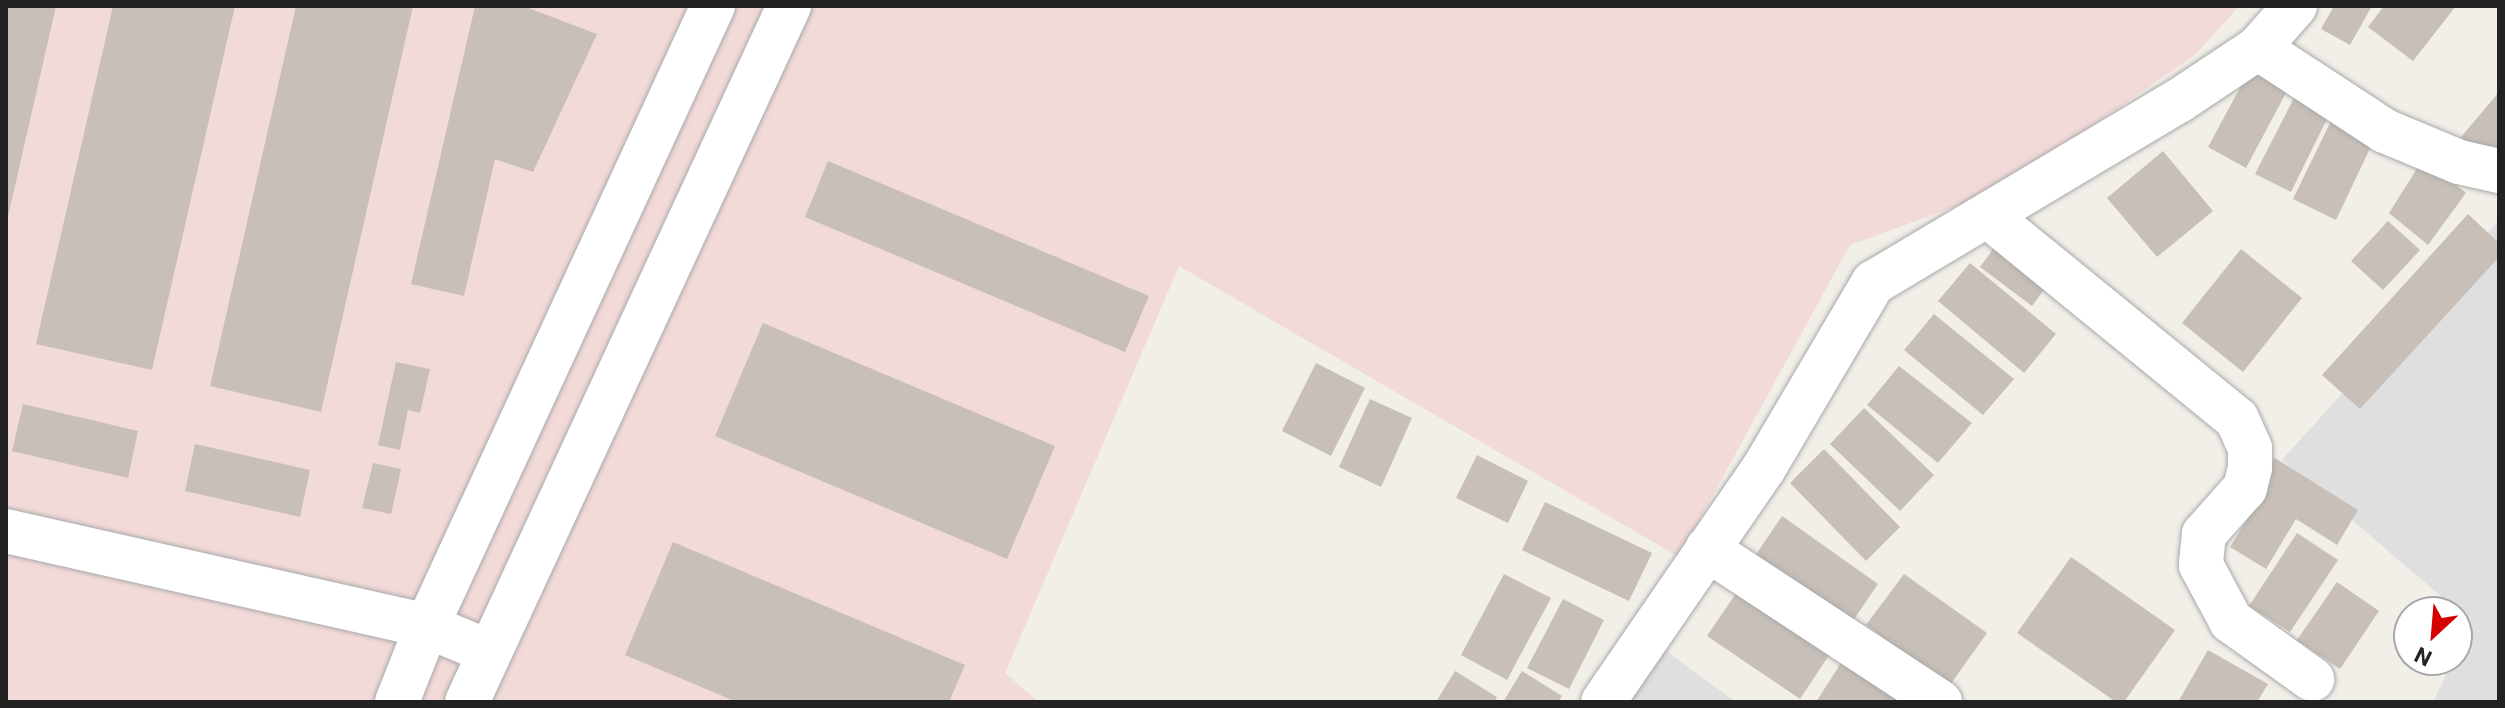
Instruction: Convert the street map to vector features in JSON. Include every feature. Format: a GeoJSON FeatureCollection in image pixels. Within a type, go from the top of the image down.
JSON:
{"type":"FeatureCollection","features":[{"type":"Feature","properties":{"kind":"street"},"geometry":{"type":"LineString","coordinates":[[397,702],[427,626],[713,6]]}},
{"type":"Feature","properties":{"kind":"street"},"geometry":{"type":"LineString","coordinates":[[467,702],[487,651],[789,6]]}},
{"type":"Feature","properties":{"kind":"street"},"geometry":{"type":"LineString","coordinates":[[1603,702],[1812,390],[1873,283],[1988,216],[2258,48],[2295,6]]}},
{"type":"Feature","properties":{"kind":"street"},"geometry":{"type":"LineString","coordinates":[[2258,48],[2385,131],[2459,162],[2499,171]]}},
{"type":"Feature","properties":{"kind":"street"},"geometry":{"type":"LineString","coordinates":[[1988,216],[2237,419],[2250,448],[2250,468],[2245,488],[2204,534],[2201,565],[2231,621],[2312,679]]}},
{"type":"Feature","properties":{"kind":"street"},"geometry":{"type":"LineString","coordinates":[[6,531],[427,626],[487,651]]}},
{"type":"Feature","properties":{"kind":"street"},"geometry":{"type":"LineString","coordinates":[[1707,549],[1940,702]]}},
{"type":"Feature","properties":{"kind":"shaded area"},"geometry":{"type":"Polygon","coordinates":[[[6,6],[2239,6],[2196,54],[1998,191],[1850,245],[1679,557],[1179,266],[1005,673],[1039,702],[6,702],[6,6]]]}},
{"type":"Feature","properties":{"kind":"shaded area"},"geometry":{"type":"Polygon","coordinates":[[[2499,220],[2499,702],[2433,702],[2445,676],[2473,676],[2473,596],[2441,596],[2282,460],[2499,220]]]}},
{"type":"Feature","properties":{"kind":"shaded area"},"geometry":{"type":"Polygon","coordinates":[[[1662,648],[1736,702],[1630,702],[1662,648]]]}},
{"type":"Feature","properties":{"kind":"building"},"geometry":{"type":"Polygon","coordinates":[[[6,6],[56,6],[7,221],[6,221],[6,6]]]}},
{"type":"Feature","properties":{"kind":"building"},"geometry":{"type":"Polygon","coordinates":[[[113,6],[235,6],[152,370],[36,344],[113,6]]]}},
{"type":"Feature","properties":{"kind":"building"},"geometry":{"type":"Polygon","coordinates":[[[296,6],[413,6],[321,412],[210,386],[296,6]]]}},
{"type":"Feature","properties":{"kind":"building"},"geometry":{"type":"Polygon","coordinates":[[[475,6],[523,6],[597,34],[533,172],[495,159],[464,296],[411,284],[475,6]]]}},
{"type":"Feature","properties":{"kind":"building"},"geometry":{"type":"Polygon","coordinates":[[[2334,6],[2372,6],[2350,45],[2321,29],[2334,6]]]}},
{"type":"Feature","properties":{"kind":"building"},"geometry":{"type":"Polygon","coordinates":[[[2384,6],[2456,6],[2413,61],[2368,27],[2384,6]]]}},
{"type":"Feature","properties":{"kind":"building"},"geometry":{"type":"Polygon","coordinates":[[[2249,71],[2287,91],[2246,168],[2208,147],[2249,71]]]}},
{"type":"Feature","properties":{"kind":"building"},"geometry":{"type":"Polygon","coordinates":[[[2499,92],[2499,160],[2495,165],[2461,137],[2499,92]]]}},
{"type":"Feature","properties":{"kind":"building"},"geometry":{"type":"Polygon","coordinates":[[[2294,98],[2329,115],[2291,192],[2255,174],[2294,98]]]}},
{"type":"Feature","properties":{"kind":"building"},"geometry":{"type":"Polygon","coordinates":[[[2332,119],[2374,140],[2336,220],[2293,199],[2332,119]]]}},
{"type":"Feature","properties":{"kind":"building"},"geometry":{"type":"Polygon","coordinates":[[[2163,151],[2213,211],[2157,257],[2107,198],[2163,151]]]}},
{"type":"Feature","properties":{"kind":"building"},"geometry":{"type":"Polygon","coordinates":[[[2423,159],[2466,193],[2428,245],[2389,213],[2423,159]]]}},
{"type":"Feature","properties":{"kind":"building"},"geometry":{"type":"Polygon","coordinates":[[[828,161],[1149,296],[1125,352],[805,217],[828,161]]]}},
{"type":"Feature","properties":{"kind":"building"},"geometry":{"type":"Polygon","coordinates":[[[2468,214],[2499,243],[2499,257],[2360,409],[2322,375],[2468,214]]]}},
{"type":"Feature","properties":{"kind":"building"},"geometry":{"type":"Polygon","coordinates":[[[2388,221],[2420,250],[2383,290],[2351,261],[2388,221]]]}},
{"type":"Feature","properties":{"kind":"building"},"geometry":{"type":"Polygon","coordinates":[[[1997,244],[2049,283],[2032,306],[1980,267],[1997,244]]]}},
{"type":"Feature","properties":{"kind":"building"},"geometry":{"type":"Polygon","coordinates":[[[2241,249],[2302,298],[2243,372],[2182,323],[2241,249]]]}},
{"type":"Feature","properties":{"kind":"building"},"geometry":{"type":"Polygon","coordinates":[[[1970,263],[2056,334],[2024,373],[1938,301],[1970,263]]]}},
{"type":"Feature","properties":{"kind":"building"},"geometry":{"type":"Polygon","coordinates":[[[1934,314],[2014,379],[1983,415],[1904,350],[1934,314]]]}},
{"type":"Feature","properties":{"kind":"building"},"geometry":{"type":"Polygon","coordinates":[[[763,323],[1055,446],[1007,559],[715,436],[763,323]]]}},
{"type":"Feature","properties":{"kind":"building"},"geometry":{"type":"Polygon","coordinates":[[[396,362],[430,369],[420,413],[408,410],[400,450],[378,445],[396,362]]]}},
{"type":"Feature","properties":{"kind":"building"},"geometry":{"type":"Polygon","coordinates":[[[1316,363],[1365,388],[1331,456],[1282,431],[1316,363]]]}},
{"type":"Feature","properties":{"kind":"building"},"geometry":{"type":"Polygon","coordinates":[[[1899,366],[1972,423],[1938,463],[1867,405],[1899,366]]]}},
{"type":"Feature","properties":{"kind":"building"},"geometry":{"type":"Polygon","coordinates":[[[1370,399],[1412,418],[1381,487],[1339,467],[1370,399]]]}},
{"type":"Feature","properties":{"kind":"building"},"geometry":{"type":"Polygon","coordinates":[[[23,404],[138,431],[128,478],[12,451],[23,404]]]}},
{"type":"Feature","properties":{"kind":"building"},"geometry":{"type":"Polygon","coordinates":[[[1864,408],[1934,475],[1900,511],[1830,444],[1864,408]]]}},
{"type":"Feature","properties":{"kind":"building"},"geometry":{"type":"Polygon","coordinates":[[[195,444],[310,470],[300,517],[185,491],[195,444]]]}},
{"type":"Feature","properties":{"kind":"building"},"geometry":{"type":"Polygon","coordinates":[[[1824,449],[1900,527],[1866,561],[1790,483],[1824,449]]]}},
{"type":"Feature","properties":{"kind":"building"},"geometry":{"type":"Polygon","coordinates":[[[1477,455],[1528,481],[1508,523],[1456,498],[1477,455]]]}},
{"type":"Feature","properties":{"kind":"building"},"geometry":{"type":"Polygon","coordinates":[[[2275,458],[2358,510],[2337,545],[2296,519],[2266,569],[2230,547],[2260,498],[2253,493],[2275,458]]]}},
{"type":"Feature","properties":{"kind":"building"},"geometry":{"type":"Polygon","coordinates":[[[373,463],[401,469],[391,514],[362,508],[373,463]]]}},
{"type":"Feature","properties":{"kind":"building"},"geometry":{"type":"Polygon","coordinates":[[[1545,502],[1652,553],[1629,601],[1522,550],[1545,502]]]}},
{"type":"Feature","properties":{"kind":"building"},"geometry":{"type":"Polygon","coordinates":[[[1782,516],[1878,584],[1844,634],[1748,566],[1782,516]]]}},
{"type":"Feature","properties":{"kind":"building"},"geometry":{"type":"Polygon","coordinates":[[[2297,533],[2338,560],[2290,632],[2249,606],[2297,533]]]}},
{"type":"Feature","properties":{"kind":"building"},"geometry":{"type":"Polygon","coordinates":[[[673,542],[965,665],[949,702],[737,702],[625,655],[673,542]]]}},
{"type":"Feature","properties":{"kind":"building"},"geometry":{"type":"Polygon","coordinates":[[[2071,557],[2175,630],[2124,702],[2116,702],[2017,633],[2071,557]]]}},
{"type":"Feature","properties":{"kind":"building"},"geometry":{"type":"Polygon","coordinates":[[[1504,574],[1551,598],[1507,680],[1461,655],[1504,574]]]}},
{"type":"Feature","properties":{"kind":"building"},"geometry":{"type":"Polygon","coordinates":[[[1904,574],[1987,633],[1950,685],[1866,625],[1904,574]]]}},
{"type":"Feature","properties":{"kind":"building"},"geometry":{"type":"Polygon","coordinates":[[[2337,582],[2379,611],[2340,669],[2297,640],[2337,582]]]}},
{"type":"Feature","properties":{"kind":"building"},"geometry":{"type":"Polygon","coordinates":[[[1741,586],[1833,649],[1800,699],[1707,636],[1741,586]]]}},
{"type":"Feature","properties":{"kind":"building"},"geometry":{"type":"Polygon","coordinates":[[[1563,599],[1604,620],[1569,689],[1527,668],[1563,599]]]}},
{"type":"Feature","properties":{"kind":"building"},"geometry":{"type":"Polygon","coordinates":[[[2208,650],[2268,684],[2257,702],[2178,702],[2208,650]]]}},
{"type":"Feature","properties":{"kind":"building"},"geometry":{"type":"Polygon","coordinates":[[[1848,652],[1925,702],[1816,702],[1848,652]]]}},
{"type":"Feature","properties":{"kind":"building"},"geometry":{"type":"Polygon","coordinates":[[[1455,671],[1497,697],[1494,702],[1436,702],[1455,671]]]}},
{"type":"Feature","properties":{"kind":"building"},"geometry":{"type":"Polygon","coordinates":[[[1522,671],[1562,696],[1558,702],[1503,702],[1522,671]]]}}]}
